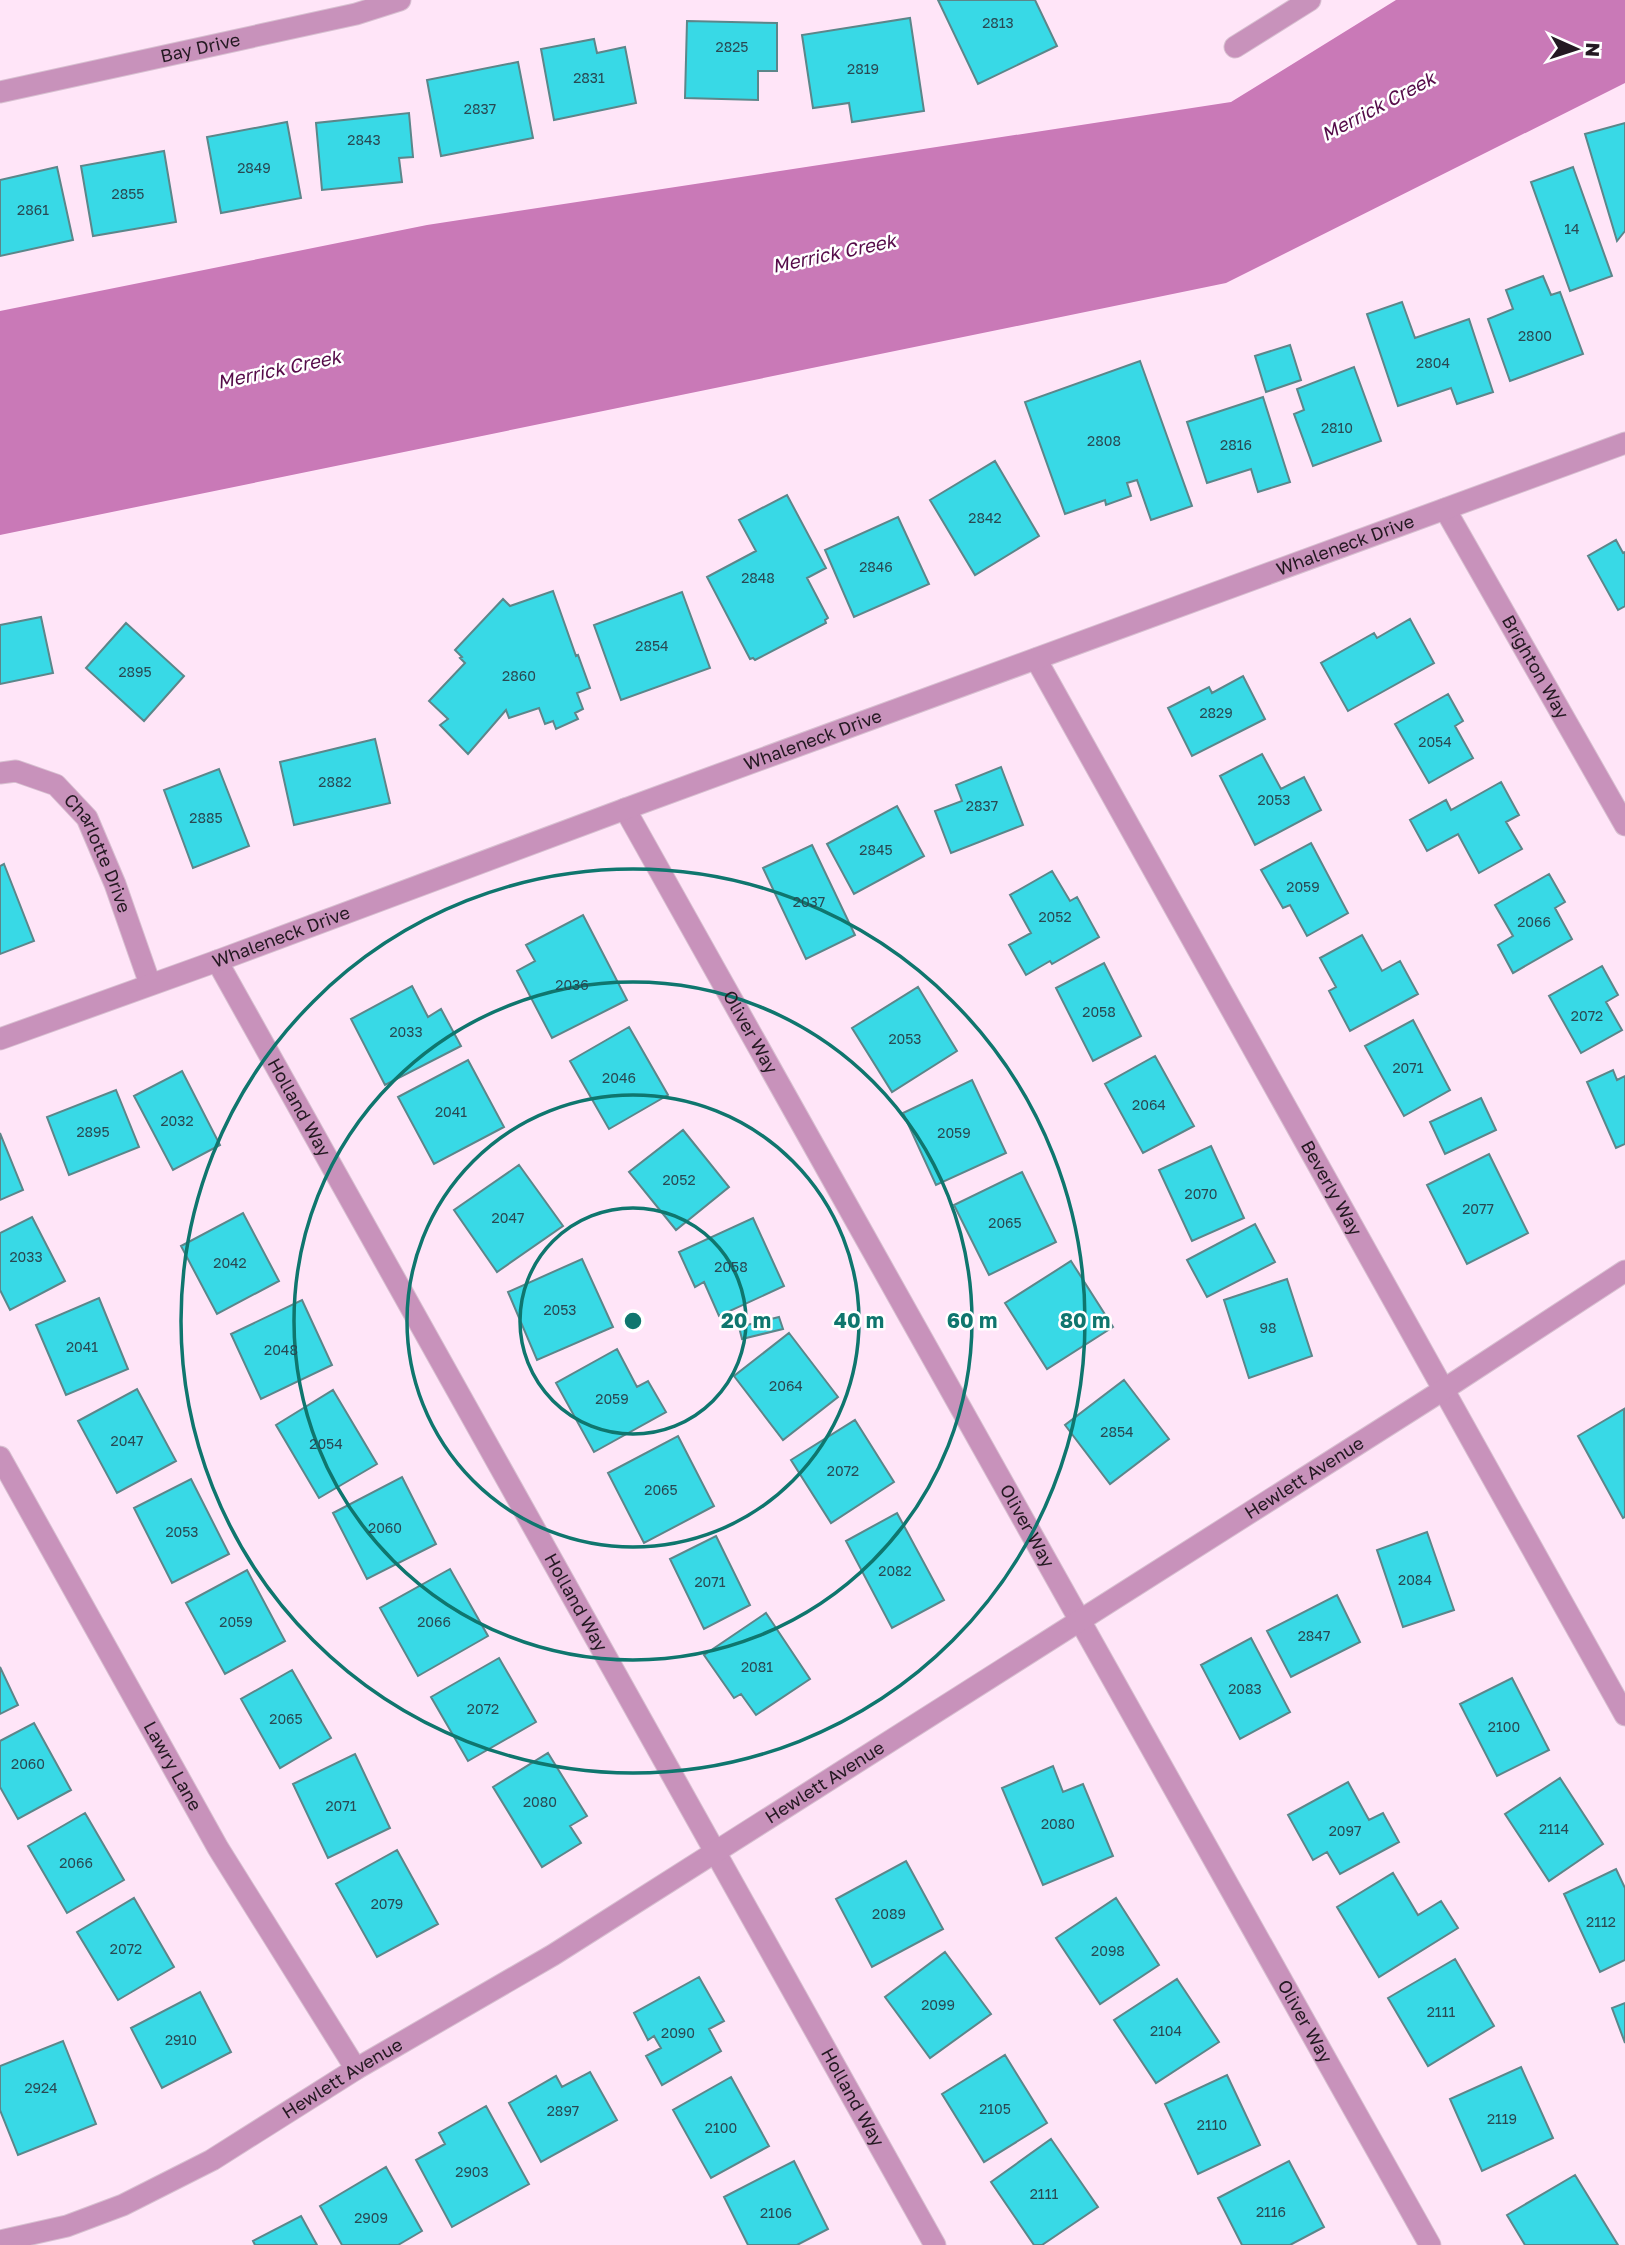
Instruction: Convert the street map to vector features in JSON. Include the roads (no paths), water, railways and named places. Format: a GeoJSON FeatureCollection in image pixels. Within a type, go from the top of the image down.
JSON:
{"type":"FeatureCollection","features":[{"type":"Feature","properties":{"kind":"street","name":"Bay Drive"},"geometry":{"type":"LineString","coordinates":[[0,92],[356,14],[400,0]]}},
{"type":"Feature","properties":{"kind":"street"},"geometry":{"type":"LineString","coordinates":[[1235,47],[1310,0]]}},
{"type":"Feature","properties":{"kind":"street","name":"Whaleneck Drive"},"geometry":{"type":"LineString","coordinates":[[0,1039],[1625,443]]}},
{"type":"Feature","properties":{"kind":"street","name":"Brighton Way"},"geometry":{"type":"LineString","coordinates":[[1445,509],[1625,825]]}},
{"type":"Feature","properties":{"kind":"street","name":"Beverly Way"},"geometry":{"type":"LineString","coordinates":[[1036,659],[1625,1715]]}},
{"type":"Feature","properties":{"kind":"street","name":"Charlotte Drive"},"geometry":{"type":"LineString","coordinates":[[0,773],[16,771],[56,785],[87,818],[115,884],[150,984]]}},
{"type":"Feature","properties":{"kind":"street","name":"Oliver Way"},"geometry":{"type":"LineString","coordinates":[[625,809],[1430,2245]]}},
{"type":"Feature","properties":{"kind":"street","name":"Holland Way"},"geometry":{"type":"LineString","coordinates":[[217,961],[935,2245]]}},
{"type":"Feature","properties":{"kind":"street","name":"Hewlett Avenue"},"geometry":{"type":"LineString","coordinates":[[0,2241],[67,2226],[123,2205],[212,2160],[356,2069],[554,1955],[1443,1390],[1625,1271]]}},
{"type":"Feature","properties":{"kind":"street","name":"Lawry Lane"},"geometry":{"type":"LineString","coordinates":[[0,1457],[218,1848],[356,2069]]}},
{"type":"Feature","properties":{"kind":"water","name":"Merrick Creek"},"geometry":{"type":"Polygon","coordinates":[[[1396,0],[1625,0],[1625,83],[1226,283],[0,535],[0,311],[427,225],[1231,102],[1396,0]]]}}]}
